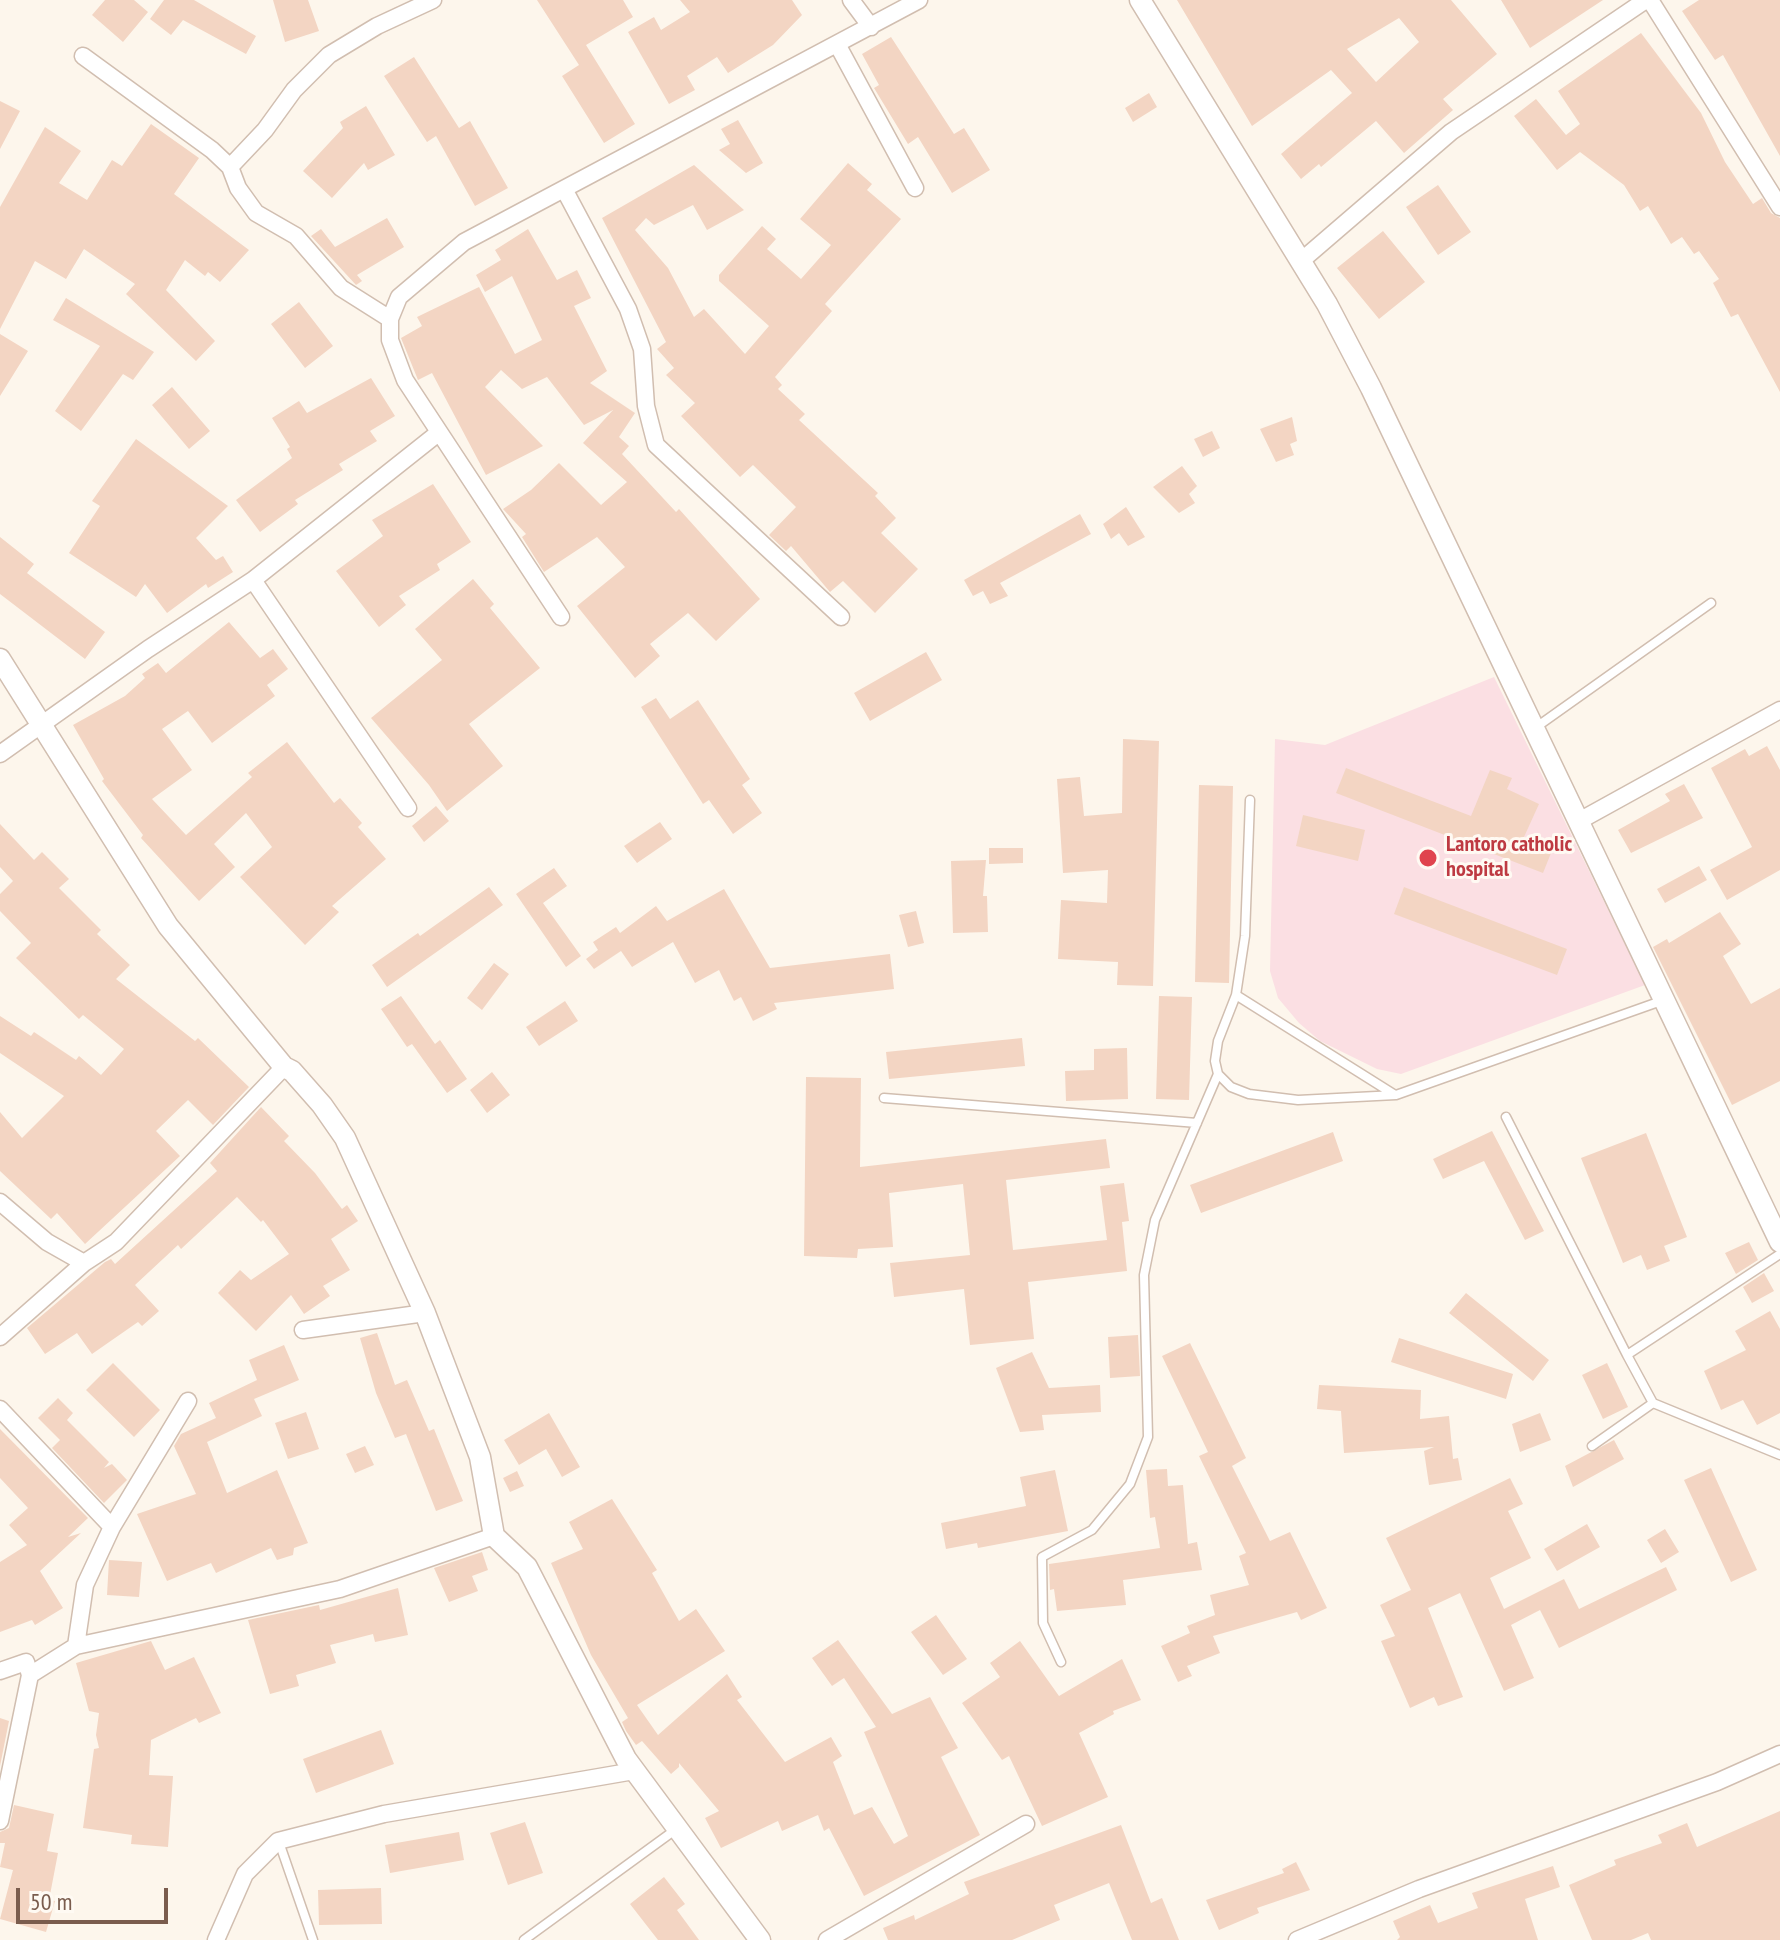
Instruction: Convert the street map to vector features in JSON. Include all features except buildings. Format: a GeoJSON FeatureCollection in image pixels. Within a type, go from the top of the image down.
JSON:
{"type":"FeatureCollection","features":[{"type":"Feature","properties":{"kind":"street"},"geometry":{"type":"LineString","coordinates":[[230,167],[265,130],[294,90],[329,55],[377,26],[433,0]]}},
{"type":"Feature","properties":{"kind":"street"},"geometry":{"type":"LineString","coordinates":[[851,0],[871,27]]}},
{"type":"Feature","properties":{"kind":"street"},"geometry":{"type":"LineString","coordinates":[[561,617],[437,434],[405,380],[390,340],[390,319],[399,297],[464,242],[919,0]]}},
{"type":"Feature","properties":{"kind":"street"},"geometry":{"type":"LineString","coordinates":[[1140,0],[1301,261],[1371,388],[1780,1242]]}},
{"type":"Feature","properties":{"kind":"street"},"geometry":{"type":"LineString","coordinates":[[1301,261],[1451,132],[1648,0],[1780,207]]}},
{"type":"Feature","properties":{"kind":"street"},"geometry":{"type":"LineString","coordinates":[[837,44],[915,188]]}},
{"type":"Feature","properties":{"kind":"street"},"geometry":{"type":"LineString","coordinates":[[83,56],[230,167],[238,188],[256,213],[296,236],[341,288],[390,319]]}},
{"type":"Feature","properties":{"kind":"street"},"geometry":{"type":"LineString","coordinates":[[564,189],[633,322],[642,349],[646,406],[656,445],[841,617]]}},
{"type":"Feature","properties":{"kind":"street"},"geometry":{"type":"LineString","coordinates":[[0,754],[253,580],[437,434]]}},
{"type":"Feature","properties":{"kind":"street"},"geometry":{"type":"LineString","coordinates":[[253,580],[408,808]]}},
{"type":"Feature","properties":{"kind":"street"},"geometry":{"type":"LineString","coordinates":[[0,659],[43,722],[168,926],[284,1067],[292,1071],[322,1105],[345,1138],[425,1313],[480,1457],[494,1536],[527,1567],[600,1712],[634,1771],[760,1940]]}},
{"type":"Feature","properties":{"kind":"street"},"geometry":{"type":"LineString","coordinates":[[1579,821],[1780,710]]}},
{"type":"Feature","properties":{"kind":"street"},"geometry":{"type":"LineString","coordinates":[[0,1337],[84,1263],[116,1242],[284,1067]]}},
{"type":"Feature","properties":{"kind":"street"},"geometry":{"type":"LineString","coordinates":[[0,1202],[47,1242],[84,1263]]}},
{"type":"Feature","properties":{"kind":"street"},"geometry":{"type":"LineString","coordinates":[[303,1330],[425,1313]]}},
{"type":"Feature","properties":{"kind":"street"},"geometry":{"type":"LineString","coordinates":[[76,1646],[85,1585],[112,1527],[188,1401]]}},
{"type":"Feature","properties":{"kind":"street"},"geometry":{"type":"LineString","coordinates":[[0,1409],[112,1527]]}},
{"type":"Feature","properties":{"kind":"street"},"geometry":{"type":"LineString","coordinates":[[30,1675],[76,1646],[340,1589],[494,1536]]}},
{"type":"Feature","properties":{"kind":"street"},"geometry":{"type":"LineString","coordinates":[[0,1671],[26,1662],[30,1675],[0,1821]]}},
{"type":"Feature","properties":{"kind":"street"},"geometry":{"type":"LineString","coordinates":[[1297,1940],[1419,1889],[1717,1782],[1780,1754]]}},
{"type":"Feature","properties":{"kind":"street"},"geometry":{"type":"LineString","coordinates":[[216,1940],[245,1874],[278,1841],[413,1809],[634,1771]]}},
{"type":"Feature","properties":{"kind":"street"},"geometry":{"type":"LineString","coordinates":[[827,1940],[1026,1824]]}},
{"type":"Feature","properties":{"kind":"lane"},"geometry":{"type":"LineString","coordinates":[[1535,728],[1711,603]]}},
{"type":"Feature","properties":{"kind":"lane"},"geometry":{"type":"LineString","coordinates":[[1250,800],[1245,936],[1236,995],[1218,1041],[1215,1061],[1218,1074],[1231,1087],[1249,1094],[1298,1100],[1396,1095],[1664,999]]}},
{"type":"Feature","properties":{"kind":"lane"},"geometry":{"type":"LineString","coordinates":[[1236,995],[1396,1095]]}},
{"type":"Feature","properties":{"kind":"lane"},"geometry":{"type":"LineString","coordinates":[[1061,1662],[1043,1623],[1042,1557],[1092,1530],[1130,1484],[1148,1437],[1144,1275],[1155,1220],[1218,1074]]}},
{"type":"Feature","properties":{"kind":"lane"},"geometry":{"type":"LineString","coordinates":[[884,1098],[1197,1123]]}},
{"type":"Feature","properties":{"kind":"lane"},"geometry":{"type":"LineString","coordinates":[[1506,1117],[1653,1403],[1780,1455]]}},
{"type":"Feature","properties":{"kind":"lane"},"geometry":{"type":"LineString","coordinates":[[1627,1355],[1780,1254]]}},
{"type":"Feature","properties":{"kind":"lane"},"geometry":{"type":"LineString","coordinates":[[1592,1446],[1653,1403]]}},
{"type":"Feature","properties":{"kind":"lane"},"geometry":{"type":"LineString","coordinates":[[524,1940],[675,1830]]}},
{"type":"Feature","properties":{"kind":"lane"},"geometry":{"type":"LineString","coordinates":[[278,1841],[313,1940]]}},
{"type":"Feature","properties":{"kind":"shaded area","name":"Lantoro catholic hospital"},"geometry":{"type":"Polygon","coordinates":[[[1494,677],[1645,985],[1401,1074],[1377,1069],[1320,1041],[1299,1023],[1278,998],[1270,971],[1275,739],[1325,745],[1494,677]]]}},
{"type":"Feature","properties":{"kind":"place","name":"Lantoro catholic hospital"},"geometry":{"type":"Point","coordinates":[1428,858]}}]}
